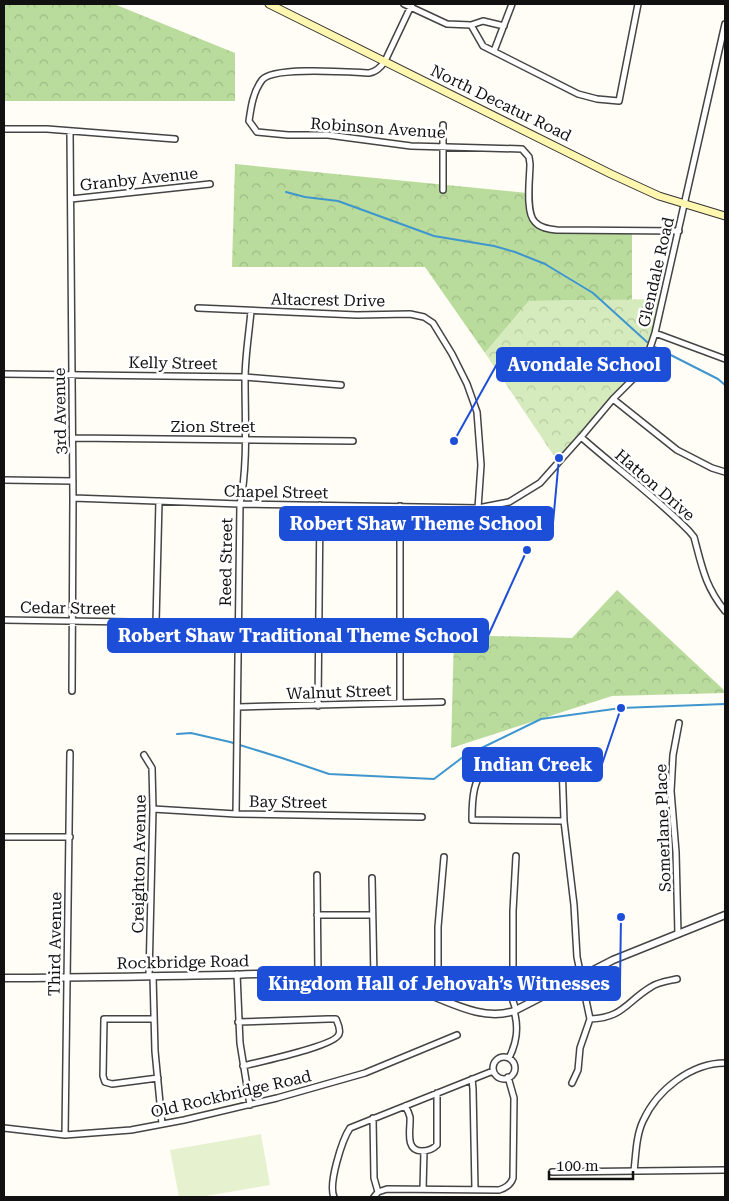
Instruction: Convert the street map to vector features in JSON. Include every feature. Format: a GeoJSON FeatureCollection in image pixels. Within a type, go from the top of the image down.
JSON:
{"type":"FeatureCollection","features":[{"type":"Feature","properties":{"kind":"main road","name":"North Decatur Road"},"geometry":{"type":"LineString","coordinates":[[269,4],[611,174],[659,196],[725,216]]}},
{"type":"Feature","properties":{"kind":"street"},"geometry":{"type":"LineString","coordinates":[[404,4],[411,5],[447,24],[471,25],[483,21],[504,26]]}},
{"type":"Feature","properties":{"kind":"street"},"geometry":{"type":"LineString","coordinates":[[494,51],[512,4]]}},
{"type":"Feature","properties":{"kind":"street"},"geometry":{"type":"LineString","coordinates":[[471,25],[482,46],[578,94],[597,99],[619,101],[638,4]]}},
{"type":"Feature","properties":{"kind":"street"},"geometry":{"type":"LineString","coordinates":[[384,61],[411,5]]}},
{"type":"Feature","properties":{"kind":"street","name":"Glendale Road"},"geometry":{"type":"LineString","coordinates":[[478,508],[509,502],[540,483],[613,399],[636,376],[648,354],[655,333],[725,24]]}},
{"type":"Feature","properties":{"kind":"street","name":"Robinson Avenue"},"geometry":{"type":"LineString","coordinates":[[384,61],[373,72],[279,72],[270,74],[261,81],[252,103],[249,121],[257,132],[288,135],[328,135],[410,146],[522,149],[526,152],[530,164],[530,215],[535,223],[541,227],[557,230],[679,230]]}},
{"type":"Feature","properties":{"kind":"street"},"geometry":{"type":"LineString","coordinates":[[443,125],[443,190]]}},
{"type":"Feature","properties":{"kind":"street"},"geometry":{"type":"LineString","coordinates":[[4,129],[47,130],[175,139]]}},
{"type":"Feature","properties":{"kind":"street","name":"3rd Avenue"},"geometry":{"type":"LineString","coordinates":[[70,132],[73,481],[72,690]]}},
{"type":"Feature","properties":{"kind":"street","name":"Granby Avenue"},"geometry":{"type":"LineString","coordinates":[[71,199],[210,184]]}},
{"type":"Feature","properties":{"kind":"street","name":"Altacrest Drive"},"geometry":{"type":"LineString","coordinates":[[198,308],[357,315],[410,314],[424,317],[433,324],[452,354],[467,384],[477,412],[481,465],[478,508]]}},
{"type":"Feature","properties":{"kind":"street","name":"Reed Street"},"geometry":{"type":"LineString","coordinates":[[236,814],[240,504],[245,438],[245,377],[251,311]]}},
{"type":"Feature","properties":{"kind":"street"},"geometry":{"type":"LineString","coordinates":[[655,333],[725,359]]}},
{"type":"Feature","properties":{"kind":"street","name":"Kelly Street"},"geometry":{"type":"LineString","coordinates":[[4,374],[245,377],[341,385]]}},
{"type":"Feature","properties":{"kind":"street"},"geometry":{"type":"LineString","coordinates":[[613,399],[677,450],[712,468],[725,472]]}},
{"type":"Feature","properties":{"kind":"street","name":"Zion Street"},"geometry":{"type":"LineString","coordinates":[[72,438],[245,438],[353,441]]}},
{"type":"Feature","properties":{"kind":"street","name":"Hatton Drive"},"geometry":{"type":"LineString","coordinates":[[581,438],[656,498],[694,537],[708,586],[714,598],[725,611]]}},
{"type":"Feature","properties":{"kind":"street"},"geometry":{"type":"LineString","coordinates":[[4,480],[73,481]]}},
{"type":"Feature","properties":{"kind":"street","name":"Chapel Street"},"geometry":{"type":"LineString","coordinates":[[73,498],[240,504],[478,508]]}},
{"type":"Feature","properties":{"kind":"street"},"geometry":{"type":"LineString","coordinates":[[156,623],[159,501]]}},
{"type":"Feature","properties":{"kind":"street"},"geometry":{"type":"LineString","coordinates":[[318,706],[320,505]]}},
{"type":"Feature","properties":{"kind":"street"},"geometry":{"type":"LineString","coordinates":[[400,506],[400,703]]}},
{"type":"Feature","properties":{"kind":"street","name":"Cedar Street"},"geometry":{"type":"LineString","coordinates":[[4,620],[319,625],[401,624]]}},
{"type":"Feature","properties":{"kind":"street","name":"Walnut Street"},"geometry":{"type":"LineString","coordinates":[[238,707],[442,702]]}},
{"type":"Feature","properties":{"kind":"street","name":"Somerlane Place"},"geometry":{"type":"LineString","coordinates":[[678,934],[676,852],[671,791],[673,755],[679,723]]}},
{"type":"Feature","properties":{"kind":"street","name":"Third Avenue"},"geometry":{"type":"LineString","coordinates":[[65,1135],[70,753]]}},
{"type":"Feature","properties":{"kind":"street","name":"Creighton Avenue"},"geometry":{"type":"LineString","coordinates":[[144,755],[152,768],[151,976],[162,1124]]}},
{"type":"Feature","properties":{"kind":"street"},"geometry":{"type":"LineString","coordinates":[[564,821],[472,820],[473,789],[486,770],[499,764],[562,763],[564,821],[574,905],[577,957],[590,1019],[580,1048],[578,1070],[572,1083]]}},
{"type":"Feature","properties":{"kind":"street","name":"Bay Street"},"geometry":{"type":"LineString","coordinates":[[153,809],[236,814],[422,817]]}},
{"type":"Feature","properties":{"kind":"street"},"geometry":{"type":"LineString","coordinates":[[4,837],[70,837]]}},
{"type":"Feature","properties":{"kind":"street"},"geometry":{"type":"LineString","coordinates":[[509,1058],[514,1048],[518,1031],[510,992],[513,983],[513,911],[516,856]]}},
{"type":"Feature","properties":{"kind":"street"},"geometry":{"type":"LineString","coordinates":[[429,995],[438,976],[438,927],[444,857]]}},
{"type":"Feature","properties":{"kind":"street"},"geometry":{"type":"LineString","coordinates":[[317,875],[318,973]]}},
{"type":"Feature","properties":{"kind":"street"},"geometry":{"type":"LineString","coordinates":[[372,878],[374,978]]}},
{"type":"Feature","properties":{"kind":"street"},"geometry":{"type":"LineString","coordinates":[[317,915],[372,915]]}},
{"type":"Feature","properties":{"kind":"street","name":"Rockbridge Road"},"geometry":{"type":"LineString","coordinates":[[4,978],[330,973],[374,978],[477,1012],[493,1015],[515,1010],[613,960],[725,915]]}},
{"type":"Feature","properties":{"kind":"street"},"geometry":{"type":"LineString","coordinates":[[237,974],[238,1022],[250,1105]]}},
{"type":"Feature","properties":{"kind":"street"},"geometry":{"type":"LineString","coordinates":[[438,976],[475,990],[510,992]]}},
{"type":"Feature","properties":{"kind":"street"},"geometry":{"type":"LineString","coordinates":[[590,1019],[615,1015],[650,988],[657,984],[677,979]]}},
{"type":"Feature","properties":{"kind":"street"},"geometry":{"type":"LineString","coordinates":[[154,1019],[104,1019],[103,1076],[105,1082],[112,1084],[158,1078]]}},
{"type":"Feature","properties":{"kind":"street"},"geometry":{"type":"LineString","coordinates":[[238,1022],[336,1019],[339,1025],[339,1034],[336,1040],[243,1066]]}},
{"type":"Feature","properties":{"kind":"street","name":"Old Rockbridge Road"},"geometry":{"type":"LineString","coordinates":[[4,1128],[65,1135],[131,1130],[162,1124],[250,1105],[365,1073],[457,1035]]}},
{"type":"Feature","properties":{"kind":"street"},"geometry":{"type":"LineString","coordinates":[[493,1071],[494,1064],[498,1058],[509,1058]]}},
{"type":"Feature","properties":{"kind":"street"},"geometry":{"type":"LineString","coordinates":[[493,1071],[501,1078],[508,1078],[513,1073],[515,1066],[509,1058]]}},
{"type":"Feature","properties":{"kind":"street"},"geometry":{"type":"LineString","coordinates":[[634,1171],[637,1141],[643,1121],[661,1093],[687,1073],[716,1063],[725,1063]]}},
{"type":"Feature","properties":{"kind":"street"},"geometry":{"type":"LineString","coordinates":[[334,1197],[332,1192],[333,1179],[345,1136],[350,1128],[493,1071]]}},
{"type":"Feature","properties":{"kind":"street"},"geometry":{"type":"LineString","coordinates":[[374,1197],[378,1192],[387,1189],[504,1188],[512,1182],[514,1098],[508,1078]]}},
{"type":"Feature","properties":{"kind":"street"},"geometry":{"type":"LineString","coordinates":[[472,1079],[474,1089],[475,1189]]}},
{"type":"Feature","properties":{"kind":"street"},"geometry":{"type":"LineString","coordinates":[[405,1106],[410,1117],[410,1143],[414,1150],[432,1150],[437,1145],[436,1093]]}},
{"type":"Feature","properties":{"kind":"street"},"geometry":{"type":"LineString","coordinates":[[373,1118],[374,1178],[378,1192]]}},
{"type":"Feature","properties":{"kind":"street"},"geometry":{"type":"LineString","coordinates":[[423,1189],[424,1151]]}},
{"type":"Feature","properties":{"kind":"street"},"geometry":{"type":"LineString","coordinates":[[552,1172],[725,1170]]}},
{"type":"Feature","properties":{"kind":"green space"},"geometry":{"type":"Polygon","coordinates":[[[4,4],[114,4],[235,53],[235,101],[4,101],[4,4]]]}},
{"type":"Feature","properties":{"kind":"green space"},"geometry":{"type":"Polygon","coordinates":[[[235,164],[527,193],[532,219],[551,230],[632,232],[632,300],[529,301],[485,353],[425,267],[232,267],[235,164]]]}},
{"type":"Feature","properties":{"kind":"green space"},"geometry":{"type":"Polygon","coordinates":[[[665,299],[652,346],[632,380],[558,462],[485,353],[529,301],[665,299]]]}},
{"type":"Feature","properties":{"kind":"green space"},"geometry":{"type":"Polygon","coordinates":[[[617,590],[725,693],[612,696],[451,748],[454,635],[572,638],[617,590]]]}},
{"type":"Feature","properties":{"kind":"green space"},"geometry":{"type":"Polygon","coordinates":[[[261,1134],[270,1185],[200,1197],[179,1197],[170,1150],[261,1134]]]}},
{"type":"Feature","properties":{"kind":"waterway"},"geometry":{"type":"LineString","coordinates":[[286,192],[305,197],[338,201],[434,236],[494,246],[545,264],[593,293],[647,342]]}},
{"type":"Feature","properties":{"kind":"waterway"},"geometry":{"type":"LineString","coordinates":[[655,347],[718,379],[725,385]]}},
{"type":"Feature","properties":{"kind":"waterway"},"geometry":{"type":"LineString","coordinates":[[177,734],[191,733],[230,742],[329,774],[434,779],[463,757],[541,719],[621,708],[725,704]]}},
{"type":"Feature","properties":{"kind":"place","name":"Avondale School"},"geometry":{"type":"Point","coordinates":[454,441]}},
{"type":"Feature","properties":{"kind":"place","name":"Robert Shaw Theme School"},"geometry":{"type":"Point","coordinates":[559,458]}},
{"type":"Feature","properties":{"kind":"place","name":"Robert Shaw Traditional Theme School"},"geometry":{"type":"Point","coordinates":[527,550]}},
{"type":"Feature","properties":{"kind":"place","name":"Indian Creek"},"geometry":{"type":"Point","coordinates":[621,708]}},
{"type":"Feature","properties":{"kind":"place","name":"Kingdom Hall of Jehovah’s Witnesses"},"geometry":{"type":"Point","coordinates":[621,917]}}]}
